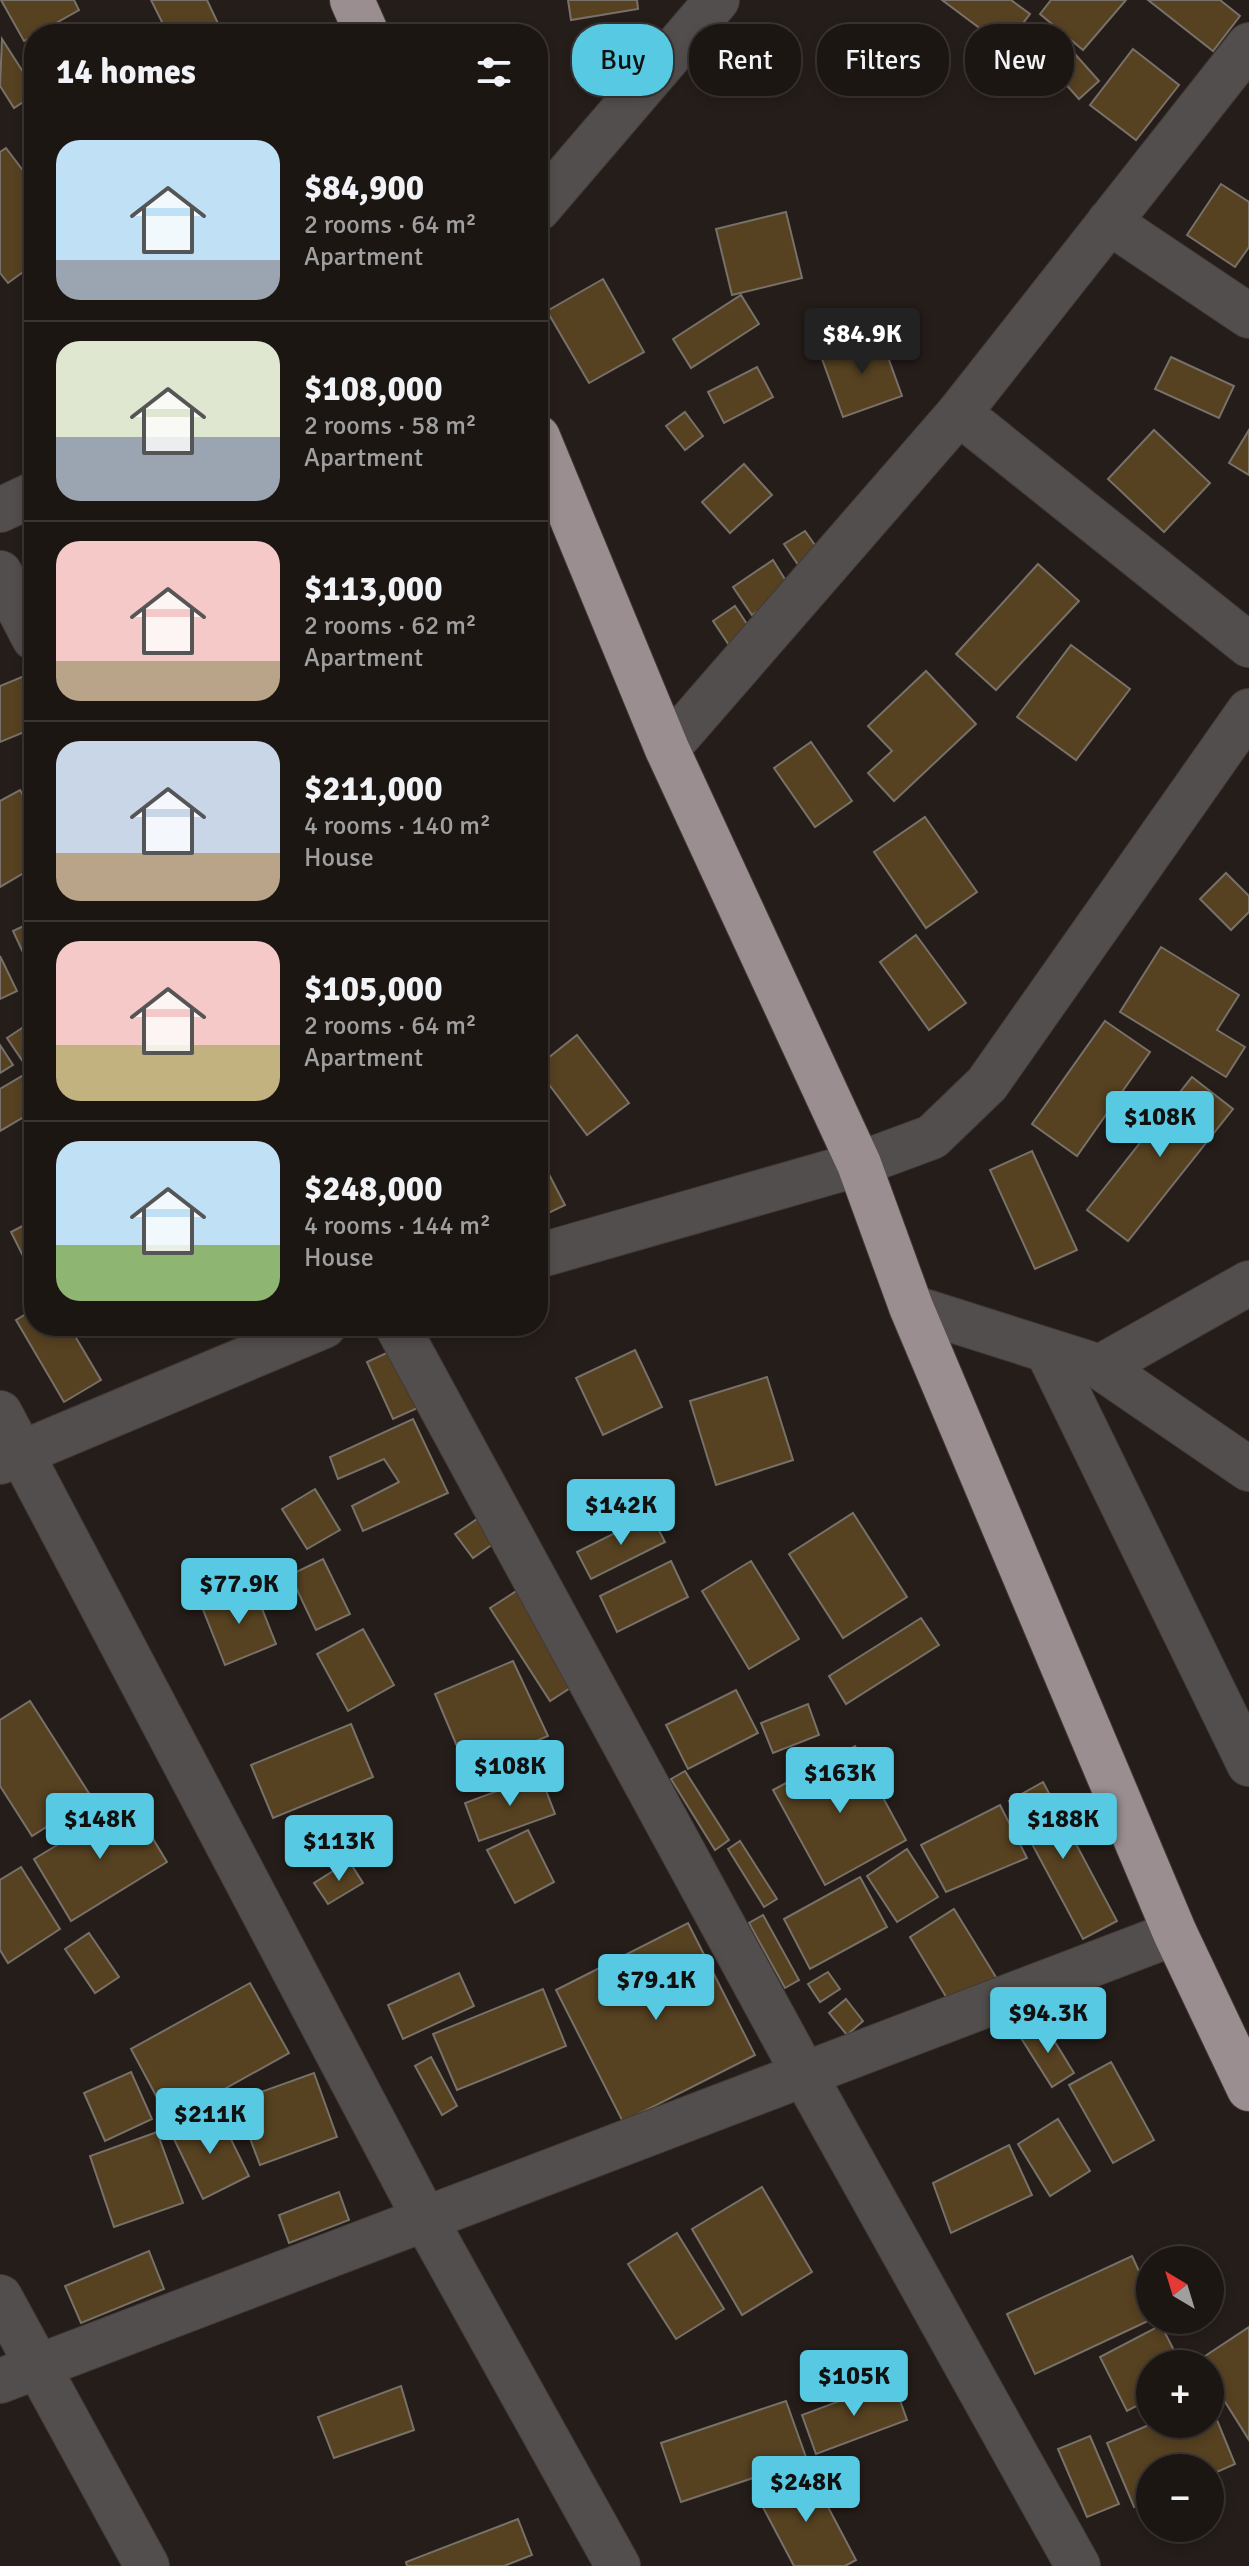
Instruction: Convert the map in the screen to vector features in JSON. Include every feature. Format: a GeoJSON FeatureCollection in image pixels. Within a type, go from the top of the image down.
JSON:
{"type":"FeatureCollection","features":[{"type":"Feature","properties":{"kind":"highway"},"geometry":{"type":"LineString","coordinates":[[352,0],[363,24]]}},
{"type":"Feature","properties":{"kind":"highway"},"geometry":{"type":"LineString","coordinates":[[548,461],[667,749],[859,1164],[911,1307],[1175,1933],[1249,2089]]}},
{"type":"Feature","properties":{"kind":"street"},"geometry":{"type":"LineString","coordinates":[[548,197],[717,0]]}},
{"type":"Feature","properties":{"kind":"street"},"geometry":{"type":"LineString","coordinates":[[667,749],[959,413],[1249,45]]}},
{"type":"Feature","properties":{"kind":"street"},"geometry":{"type":"LineString","coordinates":[[1109,222],[1249,316]]}},
{"type":"Feature","properties":{"kind":"street"},"geometry":{"type":"LineString","coordinates":[[959,413],[1249,645]]}},
{"type":"Feature","properties":{"kind":"street"},"geometry":{"type":"LineString","coordinates":[[0,510],[24,499]]}},
{"type":"Feature","properties":{"kind":"street"},"geometry":{"type":"LineString","coordinates":[[0,573],[24,619]]}},
{"type":"Feature","properties":{"kind":"street"},"geometry":{"type":"LineString","coordinates":[[548,1253],[859,1164],[932,1137],[987,1084],[1249,711]]}},
{"type":"Feature","properties":{"kind":"street"},"geometry":{"type":"LineString","coordinates":[[1100,1367],[1249,1283]]}},
{"type":"Feature","properties":{"kind":"street"},"geometry":{"type":"LineString","coordinates":[[911,1307],[1100,1367],[1249,1469]]}},
{"type":"Feature","properties":{"kind":"street"},"geometry":{"type":"LineString","coordinates":[[11,1458],[300,1336]]}},
{"type":"Feature","properties":{"kind":"street"},"geometry":{"type":"LineString","coordinates":[[402,1336],[804,2074],[1078,2566]]}},
{"type":"Feature","properties":{"kind":"street"},"geometry":{"type":"LineString","coordinates":[[1048,1352],[1249,1764]]}},
{"type":"Feature","properties":{"kind":"street"},"geometry":{"type":"LineString","coordinates":[[0,1413],[11,1458],[425,2219],[618,2566]]}},
{"type":"Feature","properties":{"kind":"street"},"geometry":{"type":"LineString","coordinates":[[18,2374],[1175,1933]]}},
{"type":"Feature","properties":{"kind":"street"},"geometry":{"type":"LineString","coordinates":[[0,2297],[18,2374],[147,2566]]}},
{"type":"Feature","properties":{"kind":"building"},"geometry":{"type":"Polygon","coordinates":[[[1,0],[74,0],[79,10],[54,24],[24,24],[24,41],[1,0]]]}},
{"type":"Feature","properties":{"kind":"building"},"geometry":{"type":"Polygon","coordinates":[[[151,0],[207,0],[218,24],[163,24],[151,0]]]}},
{"type":"Feature","properties":{"kind":"building"},"geometry":{"type":"Polygon","coordinates":[[[568,0],[637,0],[638,9],[571,20],[568,0]]]}},
{"type":"Feature","properties":{"kind":"building"},"geometry":{"type":"Polygon","coordinates":[[[942,0],[1011,0],[1030,14],[1022,24],[974,24],[942,0]]]}},
{"type":"Feature","properties":{"kind":"building"},"geometry":{"type":"Polygon","coordinates":[[[1051,0],[1126,0],[1083,50],[1074,42],[1074,24],[1052,24],[1040,14],[1051,0]]]}},
{"type":"Feature","properties":{"kind":"building"},"geometry":{"type":"Polygon","coordinates":[[[1148,0],[1220,0],[1240,16],[1213,51],[1148,0]]]}},
{"type":"Feature","properties":{"kind":"building"},"geometry":{"type":"Polygon","coordinates":[[[2,39],[24,73],[24,102],[14,108],[0,86],[2,39]]]}},
{"type":"Feature","properties":{"kind":"building"},"geometry":{"type":"Polygon","coordinates":[[[1133,49],[1179,85],[1136,140],[1090,105],[1133,49]]]}},
{"type":"Feature","properties":{"kind":"building"},"geometry":{"type":"Polygon","coordinates":[[[1074,53],[1099,81],[1079,99],[1074,93],[1074,53]]]}},
{"type":"Feature","properties":{"kind":"building"},"geometry":{"type":"Polygon","coordinates":[[[6,148],[24,172],[24,271],[8,283],[0,273],[0,152],[6,148]]]}},
{"type":"Feature","properties":{"kind":"building"},"geometry":{"type":"Polygon","coordinates":[[[1221,184],[1249,202],[1249,247],[1235,267],[1187,235],[1221,184]]]}},
{"type":"Feature","properties":{"kind":"building"},"geometry":{"type":"Polygon","coordinates":[[[786,212],[802,278],[732,295],[716,229],[786,212]]]}},
{"type":"Feature","properties":{"kind":"building"},"geometry":{"type":"Polygon","coordinates":[[[603,279],[644,352],[589,383],[548,310],[603,279]]]}},
{"type":"Feature","properties":{"kind":"building"},"geometry":{"type":"Polygon","coordinates":[[[741,295],[759,324],[691,368],[673,339],[741,295]]]}},
{"type":"Feature","properties":{"kind":"building"},"geometry":{"type":"Polygon","coordinates":[[[880,335],[902,396],[843,417],[821,356],[880,335]]]}},
{"type":"Feature","properties":{"kind":"building"},"geometry":{"type":"Polygon","coordinates":[[[1171,357],[1234,386],[1219,418],[1155,389],[1171,357]]]}},
{"type":"Feature","properties":{"kind":"building"},"geometry":{"type":"Polygon","coordinates":[[[757,367],[773,397],[724,423],[708,392],[757,367]]]}},
{"type":"Feature","properties":{"kind":"building"},"geometry":{"type":"Polygon","coordinates":[[[685,412],[703,436],[685,450],[666,426],[685,412]]]}},
{"type":"Feature","properties":{"kind":"building"},"geometry":{"type":"Polygon","coordinates":[[[1154,430],[1210,483],[1164,532],[1108,479],[1154,430]]]}},
{"type":"Feature","properties":{"kind":"building"},"geometry":{"type":"Polygon","coordinates":[[[1249,430],[1249,475],[1229,463],[1249,430]]]}},
{"type":"Feature","properties":{"kind":"building"},"geometry":{"type":"Polygon","coordinates":[[[744,464],[772,495],[730,533],[702,502],[744,464]]]}},
{"type":"Feature","properties":{"kind":"building"},"geometry":{"type":"Polygon","coordinates":[[[805,531],[822,555],[801,569],[784,544],[805,531]]]}},
{"type":"Feature","properties":{"kind":"building"},"geometry":{"type":"Polygon","coordinates":[[[773,560],[791,589],[752,615],[733,587],[773,560]]]}},
{"type":"Feature","properties":{"kind":"building"},"geometry":{"type":"Polygon","coordinates":[[[1038,564],[1079,601],[996,690],[956,654],[1038,564]]]}},
{"type":"Feature","properties":{"kind":"building"},"geometry":{"type":"Polygon","coordinates":[[[735,606],[755,636],[733,651],[713,621],[735,606]]]}},
{"type":"Feature","properties":{"kind":"building"},"geometry":{"type":"Polygon","coordinates":[[[1071,645],[1130,689],[1076,760],[1017,717],[1071,645]]]}},
{"type":"Feature","properties":{"kind":"building"},"geometry":{"type":"Polygon","coordinates":[[[926,671],[976,724],[894,801],[868,773],[892,751],[868,726],[926,671]]]}},
{"type":"Feature","properties":{"kind":"building"},"geometry":{"type":"Polygon","coordinates":[[[24,676],[24,732],[0,742],[0,686],[24,676]]]}},
{"type":"Feature","properties":{"kind":"building"},"geometry":{"type":"Polygon","coordinates":[[[811,742],[852,801],[815,827],[774,768],[811,742]]]}},
{"type":"Feature","properties":{"kind":"building"},"geometry":{"type":"Polygon","coordinates":[[[20,790],[24,797],[24,873],[0,887],[0,801],[20,790]]]}},
{"type":"Feature","properties":{"kind":"building"},"geometry":{"type":"Polygon","coordinates":[[[925,817],[977,892],[926,928],[874,852],[925,817]]]}},
{"type":"Feature","properties":{"kind":"building"},"geometry":{"type":"Polygon","coordinates":[[[1226,873],[1249,896],[1249,912],[1231,930],[1200,899],[1226,873]]]}},
{"type":"Feature","properties":{"kind":"building"},"geometry":{"type":"Polygon","coordinates":[[[24,926],[24,955],[13,931],[24,926]]]}},
{"type":"Feature","properties":{"kind":"building"},"geometry":{"type":"Polygon","coordinates":[[[916,935],[966,1003],[929,1030],[880,962],[916,935]]]}},
{"type":"Feature","properties":{"kind":"building"},"geometry":{"type":"Polygon","coordinates":[[[1161,947],[1239,995],[1217,1030],[1245,1047],[1226,1077],[1120,1012],[1161,947]]]}},
{"type":"Feature","properties":{"kind":"building"},"geometry":{"type":"Polygon","coordinates":[[[0,956],[17,991],[0,999],[0,956]]]}},
{"type":"Feature","properties":{"kind":"building"},"geometry":{"type":"Polygon","coordinates":[[[1105,1021],[1150,1052],[1077,1156],[1032,1124],[1105,1021]]]}},
{"type":"Feature","properties":{"kind":"building"},"geometry":{"type":"Polygon","coordinates":[[[24,1027],[24,1063],[7,1038],[24,1027]]]}},
{"type":"Feature","properties":{"kind":"building"},"geometry":{"type":"Polygon","coordinates":[[[577,1035],[629,1103],[587,1135],[548,1083],[548,1058],[577,1035]]]}},
{"type":"Feature","properties":{"kind":"building"},"geometry":{"type":"Polygon","coordinates":[[[0,1045],[13,1065],[0,1073],[0,1045]]]}},
{"type":"Feature","properties":{"kind":"building"},"geometry":{"type":"Polygon","coordinates":[[[24,1075],[24,1117],[0,1131],[0,1089],[24,1075]]]}},
{"type":"Feature","properties":{"kind":"building"},"geometry":{"type":"Polygon","coordinates":[[[1192,1077],[1233,1109],[1128,1241],[1087,1210],[1192,1077]]]}},
{"type":"Feature","properties":{"kind":"building"},"geometry":{"type":"Polygon","coordinates":[[[1032,1151],[1077,1250],[1035,1269],[990,1170],[1032,1151]]]}},
{"type":"Feature","properties":{"kind":"building"},"geometry":{"type":"Polygon","coordinates":[[[548,1172],[565,1205],[548,1213],[548,1172]]]}},
{"type":"Feature","properties":{"kind":"building"},"geometry":{"type":"Polygon","coordinates":[[[24,1225],[24,1256],[23,1256],[11,1232],[24,1225]]]}},
{"type":"Feature","properties":{"kind":"building"},"geometry":{"type":"Polygon","coordinates":[[[24,1315],[24,1334],[16,1320],[24,1315]]]}},
{"type":"Feature","properties":{"kind":"building"},"geometry":{"type":"Polygon","coordinates":[[[25,1336],[75,1336],[101,1380],[64,1402],[25,1336]]]}},
{"type":"Feature","properties":{"kind":"building"},"geometry":{"type":"Polygon","coordinates":[[[395,1349],[422,1406],[393,1419],[367,1362],[395,1349]]]}},
{"type":"Feature","properties":{"kind":"building"},"geometry":{"type":"Polygon","coordinates":[[[635,1350],[662,1407],[603,1435],[576,1378],[635,1350]]]}},
{"type":"Feature","properties":{"kind":"building"},"geometry":{"type":"Polygon","coordinates":[[[767,1377],[793,1460],[716,1485],[690,1401],[767,1377]]]}},
{"type":"Feature","properties":{"kind":"building"},"geometry":{"type":"Polygon","coordinates":[[[413,1419],[448,1493],[363,1531],[352,1506],[399,1482],[384,1459],[338,1479],[330,1457],[413,1419]]]}},
{"type":"Feature","properties":{"kind":"building"},"geometry":{"type":"Polygon","coordinates":[[[315,1489],[340,1530],[307,1549],[282,1509],[315,1489]]]}},
{"type":"Feature","properties":{"kind":"building"},"geometry":{"type":"Polygon","coordinates":[[[853,1513],[907,1597],[843,1638],[789,1554],[853,1513]]]}},
{"type":"Feature","properties":{"kind":"building"},"geometry":{"type":"Polygon","coordinates":[[[483,1515],[500,1539],[473,1558],[455,1534],[483,1515]]]}},
{"type":"Feature","properties":{"kind":"building"},"geometry":{"type":"Polygon","coordinates":[[[651,1515],[665,1542],[591,1579],[577,1552],[651,1515]]]}},
{"type":"Feature","properties":{"kind":"building"},"geometry":{"type":"Polygon","coordinates":[[[323,1559],[350,1614],[316,1630],[290,1575],[323,1559]]]}},
{"type":"Feature","properties":{"kind":"building"},"geometry":{"type":"Polygon","coordinates":[[[671,1561],[688,1597],[617,1632],[600,1596],[671,1561]]]}},
{"type":"Feature","properties":{"kind":"building"},"geometry":{"type":"Polygon","coordinates":[[[751,1561],[799,1639],[749,1669],[702,1591],[751,1561]]]}},
{"type":"Feature","properties":{"kind":"building"},"geometry":{"type":"Polygon","coordinates":[[[253,1586],[276,1644],[225,1665],[202,1607],[253,1586]]]}},
{"type":"Feature","properties":{"kind":"building"},"geometry":{"type":"Polygon","coordinates":[[[521,1588],[581,1681],[550,1701],[490,1608],[521,1588]]]}},
{"type":"Feature","properties":{"kind":"building"},"geometry":{"type":"Polygon","coordinates":[[[921,1618],[939,1645],[846,1704],[829,1676],[921,1618]]]}},
{"type":"Feature","properties":{"kind":"building"},"geometry":{"type":"Polygon","coordinates":[[[363,1629],[394,1685],[348,1711],[317,1654],[363,1629]]]}},
{"type":"Feature","properties":{"kind":"building"},"geometry":{"type":"Polygon","coordinates":[[[513,1661],[548,1736],[467,1770],[435,1694],[513,1661]]]}},
{"type":"Feature","properties":{"kind":"building"},"geometry":{"type":"Polygon","coordinates":[[[736,1690],[758,1733],[688,1769],[666,1725],[736,1690]]]}},
{"type":"Feature","properties":{"kind":"building"},"geometry":{"type":"Polygon","coordinates":[[[30,1701],[92,1798],[32,1836],[0,1786],[0,1720],[30,1701]]]}},
{"type":"Feature","properties":{"kind":"building"},"geometry":{"type":"Polygon","coordinates":[[[808,1704],[819,1735],[773,1753],[761,1723],[808,1704]]]}},
{"type":"Feature","properties":{"kind":"building"},"geometry":{"type":"Polygon","coordinates":[[[351,1724],[373,1777],[273,1818],[251,1765],[351,1724]]]}},
{"type":"Feature","properties":{"kind":"building"},"geometry":{"type":"Polygon","coordinates":[[[855,1746],[906,1840],[825,1885],[773,1790],[855,1746]]]}},
{"type":"Feature","properties":{"kind":"building"},"geometry":{"type":"Polygon","coordinates":[[[685,1771],[729,1840],[715,1850],[671,1779],[685,1771]]]}},
{"type":"Feature","properties":{"kind":"building"},"geometry":{"type":"Polygon","coordinates":[[[540,1775],[555,1814],[479,1841],[465,1803],[540,1775]]]}},
{"type":"Feature","properties":{"kind":"building"},"geometry":{"type":"Polygon","coordinates":[[[1043,1782],[1117,1921],[1083,1939],[1009,1801],[1043,1782]]]}},
{"type":"Feature","properties":{"kind":"building"},"geometry":{"type":"Polygon","coordinates":[[[130,1801],[167,1862],[71,1921],[34,1859],[130,1801]]]}},
{"type":"Feature","properties":{"kind":"building"},"geometry":{"type":"Polygon","coordinates":[[[1000,1805],[1027,1858],[946,1892],[921,1845],[1000,1805]]]}},
{"type":"Feature","properties":{"kind":"building"},"geometry":{"type":"Polygon","coordinates":[[[528,1830],[554,1882],[515,1903],[487,1850],[528,1830]]]}},
{"type":"Feature","properties":{"kind":"building"},"geometry":{"type":"Polygon","coordinates":[[[740,1841],[777,1899],[764,1907],[728,1849],[740,1841]]]}},
{"type":"Feature","properties":{"kind":"building"},"geometry":{"type":"Polygon","coordinates":[[[907,1849],[938,1897],[897,1922],[867,1876],[907,1849]]]}},
{"type":"Feature","properties":{"kind":"building"},"geometry":{"type":"Polygon","coordinates":[[[349,1861],[363,1883],[328,1904],[314,1883],[349,1861]]]}},
{"type":"Feature","properties":{"kind":"building"},"geometry":{"type":"Polygon","coordinates":[[[21,1867],[60,1929],[8,1963],[0,1950],[0,1880],[21,1867]]]}},
{"type":"Feature","properties":{"kind":"building"},"geometry":{"type":"Polygon","coordinates":[[[860,1877],[887,1927],[810,1969],[784,1919],[860,1877]]]}},
{"type":"Feature","properties":{"kind":"building"},"geometry":{"type":"Polygon","coordinates":[[[954,1909],[999,1982],[951,2005],[910,1937],[954,1909]]]}},
{"type":"Feature","properties":{"kind":"building"},"geometry":{"type":"Polygon","coordinates":[[[763,1915],[799,1980],[785,1988],[749,1923],[763,1915]]]}},
{"type":"Feature","properties":{"kind":"building"},"geometry":{"type":"Polygon","coordinates":[[[688,1923],[755,2055],[623,2122],[556,1990],[688,1923]]]}},
{"type":"Feature","properties":{"kind":"building"},"geometry":{"type":"Polygon","coordinates":[[[89,1933],[119,1977],[95,1993],[65,1949],[89,1933]]]}},
{"type":"Feature","properties":{"kind":"building"},"geometry":{"type":"Polygon","coordinates":[[[828,1972],[840,1989],[820,2002],[808,1984],[828,1972]]]}},
{"type":"Feature","properties":{"kind":"building"},"geometry":{"type":"Polygon","coordinates":[[[459,1973],[474,2006],[403,2039],[388,2005],[459,1973]]]}},
{"type":"Feature","properties":{"kind":"building"},"geometry":{"type":"Polygon","coordinates":[[[250,1983],[289,2053],[169,2120],[131,2049],[250,1983]]]}},
{"type":"Feature","properties":{"kind":"building"},"geometry":{"type":"Polygon","coordinates":[[[543,1989],[566,2046],[457,2090],[433,2034],[543,1989]]]}},
{"type":"Feature","properties":{"kind":"building"},"geometry":{"type":"Polygon","coordinates":[[[846,1999],[863,2021],[847,2035],[829,2013],[846,1999]]]}},
{"type":"Feature","properties":{"kind":"building"},"geometry":{"type":"Polygon","coordinates":[[[1044,2024],[1074,2073],[1052,2087],[1021,2038],[1044,2024]]]}},
{"type":"Feature","properties":{"kind":"building"},"geometry":{"type":"Polygon","coordinates":[[[431,2057],[457,2106],[442,2115],[415,2066],[431,2057]]]}},
{"type":"Feature","properties":{"kind":"building"},"geometry":{"type":"Polygon","coordinates":[[[1111,2062],[1154,2140],[1113,2163],[1069,2085],[1111,2062]]]}},
{"type":"Feature","properties":{"kind":"building"},"geometry":{"type":"Polygon","coordinates":[[[131,2072],[152,2119],[105,2141],[84,2093],[131,2072]]]}},
{"type":"Feature","properties":{"kind":"building"},"geometry":{"type":"Polygon","coordinates":[[[314,2073],[337,2137],[260,2165],[236,2101],[314,2073]]]}},
{"type":"Feature","properties":{"kind":"building"},"geometry":{"type":"Polygon","coordinates":[[[218,2113],[249,2176],[203,2199],[172,2135],[218,2113]]]}},
{"type":"Feature","properties":{"kind":"building"},"geometry":{"type":"Polygon","coordinates":[[[1058,2119],[1090,2171],[1050,2196],[1018,2144],[1058,2119]]]}},
{"type":"Feature","properties":{"kind":"building"},"geometry":{"type":"Polygon","coordinates":[[[157,2132],[183,2203],[114,2227],[90,2156],[157,2132]]]}},
{"type":"Feature","properties":{"kind":"building"},"geometry":{"type":"Polygon","coordinates":[[[1009,2145],[1032,2195],[951,2233],[933,2183],[1009,2145]]]}},
{"type":"Feature","properties":{"kind":"building"},"geometry":{"type":"Polygon","coordinates":[[[762,2187],[812,2272],[742,2315],[692,2229],[762,2187]]]}},
{"type":"Feature","properties":{"kind":"building"},"geometry":{"type":"Polygon","coordinates":[[[339,2192],[349,2220],[289,2243],[279,2215],[339,2192]]]}},
{"type":"Feature","properties":{"kind":"building"},"geometry":{"type":"Polygon","coordinates":[[[677,2233],[724,2309],[676,2339],[628,2264],[677,2233]]]}},
{"type":"Feature","properties":{"kind":"building"},"geometry":{"type":"Polygon","coordinates":[[[149,2251],[164,2289],[81,2323],[65,2286],[149,2251]]]}},
{"type":"Feature","properties":{"kind":"building"},"geometry":{"type":"Polygon","coordinates":[[[1132,2256],[1136,2265],[1136,2327],[1035,2374],[1007,2314],[1132,2256]]]}},
{"type":"Feature","properties":{"kind":"building"},"geometry":{"type":"Polygon","coordinates":[[[1249,2327],[1249,2440],[1224,2400],[1224,2350],[1214,2350],[1249,2327]]]}},
{"type":"Feature","properties":{"kind":"building"},"geometry":{"type":"Polygon","coordinates":[[[1144,2334],[1166,2334],[1174,2350],[1136,2350],[1136,2406],[1127,2411],[1100,2357],[1144,2334]]]}},
{"type":"Feature","properties":{"kind":"building"},"geometry":{"type":"Polygon","coordinates":[[[893,2381],[907,2420],[816,2454],[802,2415],[893,2381]]]}},
{"type":"Feature","properties":{"kind":"building"},"geometry":{"type":"Polygon","coordinates":[[[401,2386],[414,2430],[334,2458],[318,2417],[401,2386]]]}},
{"type":"Feature","properties":{"kind":"building"},"geometry":{"type":"Polygon","coordinates":[[[786,2401],[807,2460],[681,2502],[661,2443],[786,2401]]]}},
{"type":"Feature","properties":{"kind":"building"},"geometry":{"type":"Polygon","coordinates":[[[1136,2430],[1136,2438],[1224,2437],[1235,2464],[1224,2469],[1224,2454],[1136,2454],[1134,2507],[1107,2443],[1136,2430]]]}},
{"type":"Feature","properties":{"kind":"building"},"geometry":{"type":"Polygon","coordinates":[[[1090,2436],[1119,2504],[1087,2517],[1058,2449],[1090,2436]]]}},
{"type":"Feature","properties":{"kind":"building"},"geometry":{"type":"Polygon","coordinates":[[[808,2469],[856,2560],[845,2566],[794,2566],[757,2496],[808,2469]]]}},
{"type":"Feature","properties":{"kind":"building"},"geometry":{"type":"Polygon","coordinates":[[[518,2519],[532,2555],[504,2566],[407,2566],[406,2562],[518,2519]]]}}]}
